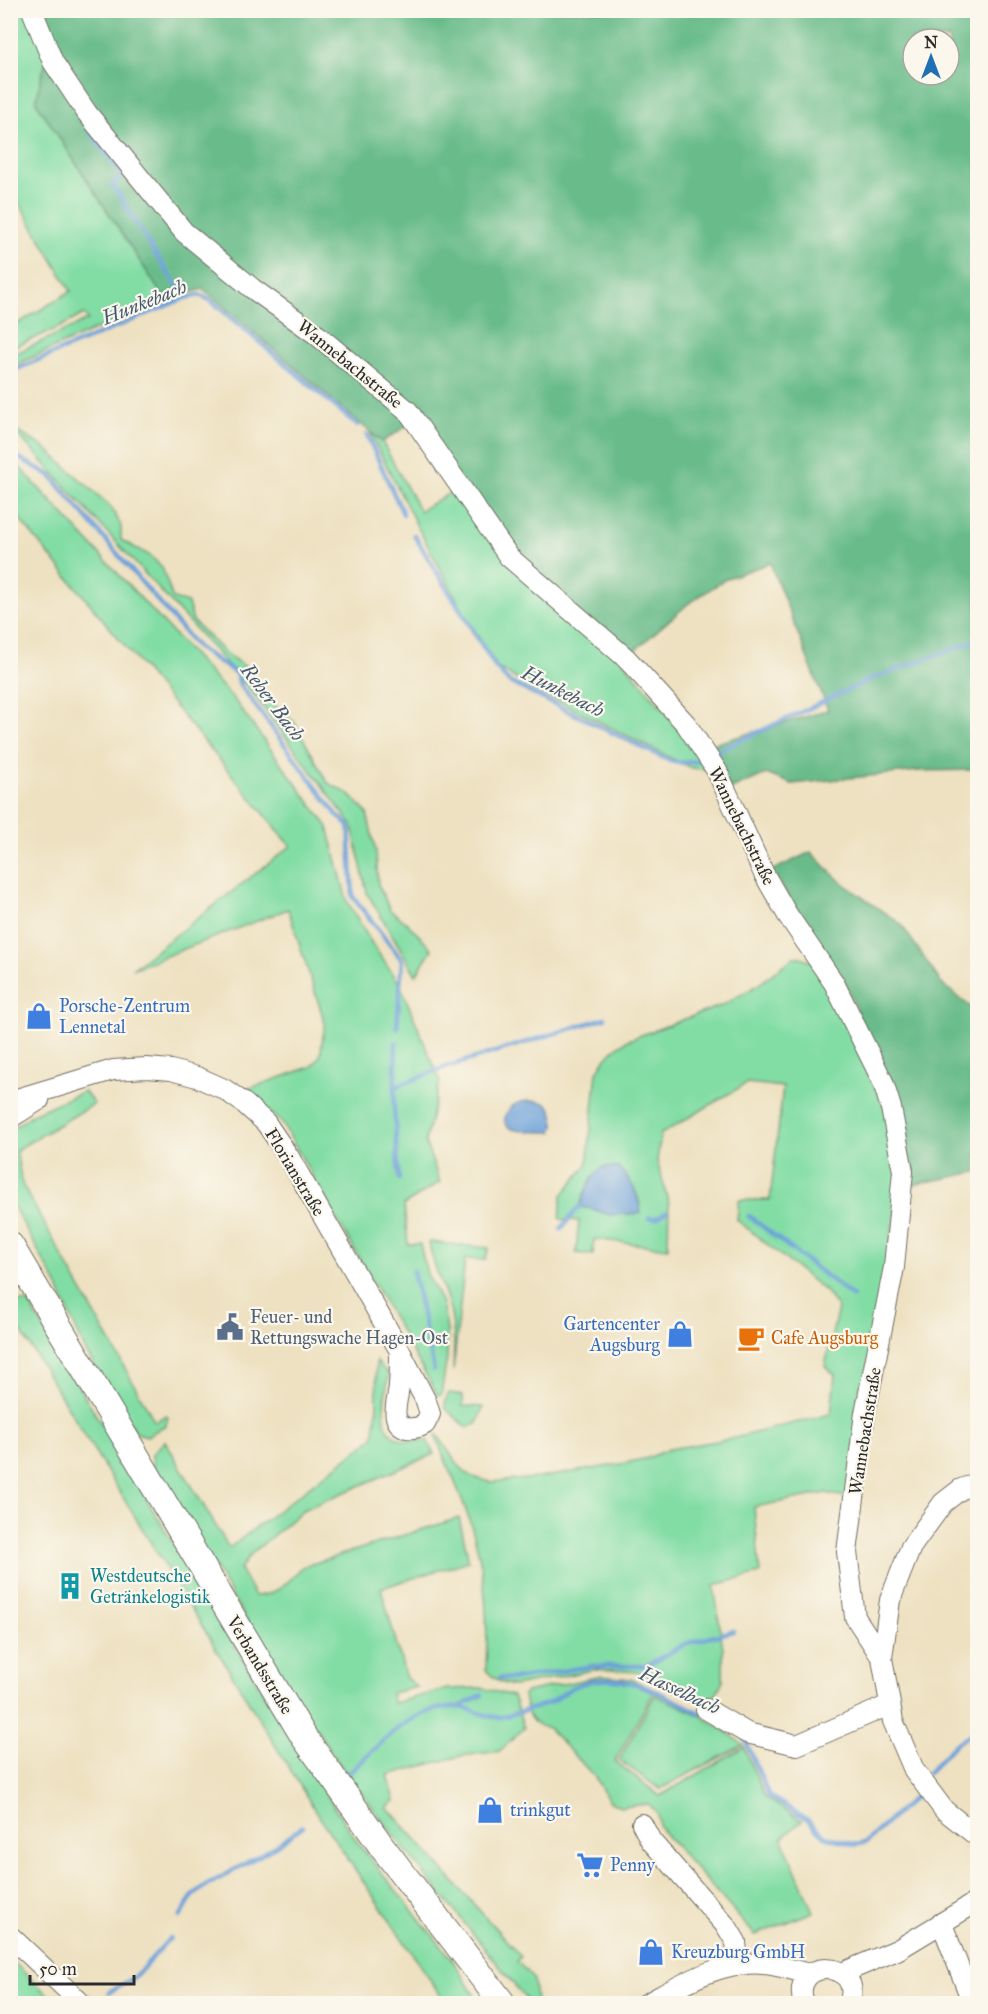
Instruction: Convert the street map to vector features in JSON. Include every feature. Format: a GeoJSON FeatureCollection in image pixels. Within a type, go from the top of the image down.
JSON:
{"type":"FeatureCollection","features":[{"type":"Feature","properties":{"kind":"main road","name":"Verbandsstraße"},"geometry":{"type":"LineString","coordinates":[[10,1245],[304,1737],[496,2000]]}},
{"type":"Feature","properties":{"kind":"street","name":"Wannebachstraße"},"geometry":{"type":"LineString","coordinates":[[32,10],[53,62],[87,113],[184,232],[253,289],[317,335],[408,411],[509,557],[626,658],[686,723],[717,771],[764,874],[787,914],[834,983],[883,1082],[891,1108],[903,1171],[894,1267],[865,1413],[847,1552],[855,1617],[882,1658],[889,1705],[901,1742],[914,1770],[944,1810],[978,1837]]}},
{"type":"Feature","properties":{"kind":"street","name":"Florianstraße"},"geometry":{"type":"LineString","coordinates":[[10,1101],[113,1070],[158,1069],[197,1077],[224,1089],[266,1122],[289,1156],[400,1351]]}},
{"type":"Feature","properties":{"kind":"street","name":"Florianstraße"},"geometry":{"type":"LineString","coordinates":[[10,1118],[62,1087]]}},
{"type":"Feature","properties":{"kind":"street"},"geometry":{"type":"LineString","coordinates":[[882,1658],[890,1600],[911,1547],[943,1503],[961,1489],[978,1484]]}},
{"type":"Feature","properties":{"kind":"street"},"geometry":{"type":"LineString","coordinates":[[706,1709],[747,1733],[797,1745],[889,1705]]}},
{"type":"Feature","properties":{"kind":"street"},"geometry":{"type":"LineString","coordinates":[[642,1824],[651,1841],[727,1927],[736,1942],[742,1965]]}},
{"type":"Feature","properties":{"kind":"street"},"geometry":{"type":"LineString","coordinates":[[646,2004],[722,1967],[742,1965],[763,1964],[805,1990],[826,1968],[848,1988],[897,1950],[978,1901]]}},
{"type":"Feature","properties":{"kind":"street"},"geometry":{"type":"LineString","coordinates":[[942,1923],[973,2004]]}},
{"type":"Feature","properties":{"kind":"street"},"geometry":{"type":"LineString","coordinates":[[10,1936],[82,2004]]}},
{"type":"Feature","properties":{"kind":"green space"},"geometry":{"type":"Polygon","coordinates":[[[11,11],[28,11],[48,57],[36,102],[162,294],[177,296],[11,367],[10,356],[88,320],[84,314],[11,348],[11,328],[71,291],[11,189],[11,11]]]}},
{"type":"Feature","properties":{"kind":"green space"},"geometry":{"type":"Polygon","coordinates":[[[37,11],[977,11],[977,770],[918,771],[792,784],[766,774],[729,790],[707,746],[828,710],[770,563],[727,578],[689,603],[626,658],[509,557],[411,423],[382,442],[203,289],[177,296],[162,295],[36,102],[48,57],[37,11]]]}},
{"type":"Feature","properties":{"kind":"green space"},"geometry":{"type":"Polygon","coordinates":[[[11,428],[44,447],[111,507],[121,526],[121,540],[149,555],[162,567],[173,599],[188,603],[193,621],[226,654],[249,669],[275,706],[294,722],[328,783],[349,794],[367,813],[376,852],[378,884],[390,910],[407,923],[432,949],[416,975],[367,893],[352,825],[248,687],[24,441],[11,431],[11,428]]]}},
{"type":"Feature","properties":{"kind":"green space"},"geometry":{"type":"Polygon","coordinates":[[[370,433],[382,442],[420,511],[456,489],[624,662],[711,767],[691,768],[528,686],[498,668],[469,621],[417,526],[370,433]]]}},
{"type":"Feature","properties":{"kind":"green space"},"geometry":{"type":"Polygon","coordinates":[[[11,458],[232,697],[328,827],[347,901],[374,947],[400,984],[440,1081],[425,1142],[440,1182],[404,1205],[408,1244],[420,1244],[427,1274],[442,1303],[447,1330],[447,1358],[441,1395],[437,1395],[282,1123],[245,1090],[313,1066],[320,1056],[325,1023],[288,909],[132,969],[291,846],[11,509],[11,458]]]}},
{"type":"Feature","properties":{"kind":"green space"},"geometry":{"type":"Polygon","coordinates":[[[811,852],[841,882],[901,924],[942,984],[977,1012],[977,1172],[911,1185],[898,1105],[842,977],[771,871],[811,852]]]}},
{"type":"Feature","properties":{"kind":"green space"},"geometry":{"type":"Polygon","coordinates":[[[794,957],[801,957],[818,964],[886,1111],[899,1187],[851,1498],[826,1493],[754,1507],[760,1574],[714,1585],[723,1649],[723,1680],[711,1705],[675,1687],[636,1672],[597,1669],[515,1686],[502,1683],[486,1670],[486,1608],[480,1562],[469,1518],[435,1435],[437,1434],[457,1464],[470,1476],[490,1482],[538,1478],[621,1464],[648,1458],[669,1449],[730,1439],[831,1414],[835,1375],[825,1366],[838,1308],[825,1291],[737,1220],[739,1200],[770,1200],[783,1087],[747,1083],[661,1134],[657,1161],[669,1203],[668,1248],[594,1239],[593,1255],[576,1253],[579,1221],[560,1219],[562,1195],[587,1165],[597,1072],[606,1058],[628,1040],[723,1005],[758,985],[794,957]]]}},
{"type":"Feature","properties":{"kind":"green space"},"geometry":{"type":"Polygon","coordinates":[[[84,1091],[94,1104],[16,1150],[22,1184],[155,1422],[166,1415],[168,1417],[166,1425],[147,1436],[136,1433],[85,1350],[56,1283],[11,1202],[11,1129],[35,1113],[84,1091]]]}},
{"type":"Feature","properties":{"kind":"green space"},"geometry":{"type":"Polygon","coordinates":[[[429,1242],[489,1248],[485,1260],[465,1259],[453,1371],[452,1317],[429,1242]]]}},
{"type":"Feature","properties":{"kind":"green space"},"geometry":{"type":"Polygon","coordinates":[[[21,1302],[28,1302],[303,1759],[360,1846],[452,1959],[479,2003],[446,2003],[318,1815],[11,1315],[11,1308],[21,1302]]]}},
{"type":"Feature","properties":{"kind":"green space"},"geometry":{"type":"Polygon","coordinates":[[[376,1361],[389,1375],[384,1413],[390,1432],[398,1438],[410,1441],[427,1440],[434,1454],[303,1510],[250,1555],[240,1569],[255,1596],[263,1595],[282,1587],[302,1567],[459,1518],[469,1561],[381,1588],[406,1678],[417,1687],[391,1693],[393,1703],[447,1689],[481,1688],[513,1696],[524,1728],[500,1751],[461,1756],[388,1775],[395,1801],[387,1807],[521,1957],[517,1961],[534,1980],[536,2003],[529,2003],[402,1846],[341,1766],[288,1688],[153,1466],[152,1454],[165,1441],[229,1548],[373,1438],[377,1409],[376,1361]]]}},
{"type":"Feature","properties":{"kind":"green space"},"geometry":{"type":"Polygon","coordinates":[[[449,1393],[463,1395],[463,1406],[483,1407],[477,1424],[468,1427],[464,1425],[445,1408],[445,1401],[449,1393]]]}},
{"type":"Feature","properties":{"kind":"green space"},"geometry":{"type":"Polygon","coordinates":[[[601,1676],[631,1679],[655,1690],[615,1761],[660,1796],[744,1747],[765,1797],[802,1821],[782,1838],[813,1912],[755,1935],[659,1827],[654,1809],[648,1804],[620,1807],[609,1801],[594,1776],[548,1728],[533,1721],[527,1712],[524,1695],[526,1692],[601,1676]]]}},
{"type":"Feature","properties":{"kind":"green space"},"geometry":{"type":"Polygon","coordinates":[[[655,1695],[712,1723],[743,1745],[660,1789],[619,1760],[655,1695]]]}},
{"type":"Feature","properties":{"kind":"green space"},"geometry":{"type":"Polygon","coordinates":[[[11,1960],[57,2003],[11,2003],[11,1960]]]}},
{"type":"Feature","properties":{"kind":"water"},"geometry":{"type":"Polygon","coordinates":[[[522,1101],[548,1104],[552,1111],[555,1121],[552,1132],[530,1132],[510,1128],[507,1125],[505,1118],[511,1107],[522,1101]]]}},
{"type":"Feature","properties":{"kind":"water"},"geometry":{"type":"Polygon","coordinates":[[[603,1167],[619,1168],[624,1173],[637,1194],[641,1213],[610,1215],[579,1207],[591,1180],[603,1167]]]}},
{"type":"Feature","properties":{"kind":"waterway"},"geometry":{"type":"LineString","coordinates":[[89,131],[122,176],[112,184],[185,298]]}},
{"type":"Feature","properties":{"kind":"waterway","name":"Hunkebach"},"geometry":{"type":"LineString","coordinates":[[10,372],[185,298],[199,295],[210,300],[357,425]]}},
{"type":"Feature","properties":{"kind":"waterway","name":"Hunkebach"},"geometry":{"type":"LineString","coordinates":[[367,435],[403,514]]}},
{"type":"Feature","properties":{"kind":"waterway","name":"Reher Bach"},"geometry":{"type":"LineString","coordinates":[[10,453],[50,475],[198,648],[236,673],[240,685],[337,815],[349,826],[353,897],[402,960],[397,1028]]}},
{"type":"Feature","properties":{"kind":"waterway","name":"Hunkebach"},"geometry":{"type":"LineString","coordinates":[[414,535],[496,668],[509,682],[670,761],[679,763],[699,761]]}},
{"type":"Feature","properties":{"kind":"waterway","name":"Hunkebach"},"geometry":{"type":"LineString","coordinates":[[714,753],[874,678],[978,640]]}},
{"type":"Feature","properties":{"kind":"waterway"},"geometry":{"type":"LineString","coordinates":[[395,1087],[443,1068],[605,1018]]}},
{"type":"Feature","properties":{"kind":"waterway","name":"Reher Bach"},"geometry":{"type":"LineString","coordinates":[[396,1042],[394,1109],[399,1179]]}},
{"type":"Feature","properties":{"kind":"waterway"},"geometry":{"type":"LineString","coordinates":[[561,1229],[579,1207]]}},
{"type":"Feature","properties":{"kind":"waterway"},"geometry":{"type":"LineString","coordinates":[[649,1218],[657,1218],[666,1212]]}},
{"type":"Feature","properties":{"kind":"waterway"},"geometry":{"type":"LineString","coordinates":[[749,1216],[853,1297]]}},
{"type":"Feature","properties":{"kind":"waterway","name":"Reher Bach"},"geometry":{"type":"LineString","coordinates":[[413,1271],[434,1370]]}},
{"type":"Feature","properties":{"kind":"waterway"},"geometry":{"type":"LineString","coordinates":[[500,1678],[514,1679],[592,1666],[646,1666],[685,1644],[733,1631]]}},
{"type":"Feature","properties":{"kind":"waterway","name":"Hasselbach"},"geometry":{"type":"LineString","coordinates":[[350,1772],[398,1729],[425,1713],[457,1707],[495,1717],[506,1716],[549,1703],[573,1687],[592,1681],[609,1680],[641,1686],[702,1714]]}},
{"type":"Feature","properties":{"kind":"waterway"},"geometry":{"type":"LineString","coordinates":[[459,1707],[482,1695]]}},
{"type":"Feature","properties":{"kind":"waterway","name":"Hasselbach"},"geometry":{"type":"LineString","coordinates":[[928,1773],[954,1745],[972,1733]]}},
{"type":"Feature","properties":{"kind":"waterway","name":"Hasselbach"},"geometry":{"type":"LineString","coordinates":[[745,1739],[769,1796],[808,1820],[825,1836],[856,1845],[866,1842],[917,1795]]}},
{"type":"Feature","properties":{"kind":"waterway","name":"Hasselbach"},"geometry":{"type":"LineString","coordinates":[[180,1917],[193,1896],[204,1887],[271,1849],[303,1826]]}},
{"type":"Feature","properties":{"kind":"waterway","name":"Hasselbach"},"geometry":{"type":"LineString","coordinates":[[109,1992],[134,1978],[170,1938]]}},
{"type":"Feature","properties":{"kind":"place","name":"Porsche-Zentrum Lennetal"},"geometry":{"type":"Point","coordinates":[39,1016]}},
{"type":"Feature","properties":{"kind":"place","name":"Feuer- und Rettungswache Hagen-Ost"},"geometry":{"type":"Point","coordinates":[230,1327]}},
{"type":"Feature","properties":{"kind":"place","name":"Gartencenter Augsburg"},"geometry":{"type":"Point","coordinates":[680,1334]}},
{"type":"Feature","properties":{"kind":"place","name":"Cafe Augsburg"},"geometry":{"type":"Point","coordinates":[751,1338]}},
{"type":"Feature","properties":{"kind":"place","name":"Westdeutsche Getränkelogistik"},"geometry":{"type":"Point","coordinates":[70,1586]}},
{"type":"Feature","properties":{"kind":"place","name":"trinkgut"},"geometry":{"type":"Point","coordinates":[490,1810]}},
{"type":"Feature","properties":{"kind":"place","name":"Penny"},"geometry":{"type":"Point","coordinates":[590,1865]}},
{"type":"Feature","properties":{"kind":"place","name":"Kreuzburg GmbH"},"geometry":{"type":"Point","coordinates":[651,1952]}}]}
